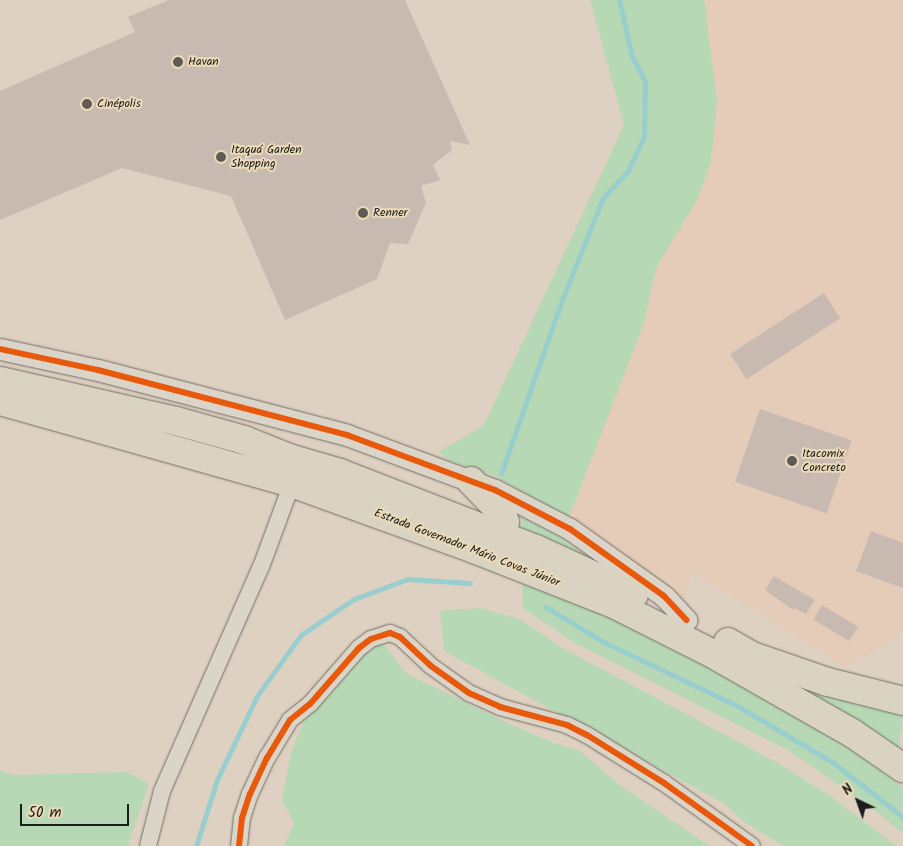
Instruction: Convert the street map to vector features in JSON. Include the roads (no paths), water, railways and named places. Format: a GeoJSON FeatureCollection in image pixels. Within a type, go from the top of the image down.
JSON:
{"type":"FeatureCollection","features":[{"type":"Feature","properties":{"kind":"highway","name":"Estrada Governador Mário Covas Júnior"},"geometry":{"type":"LineString","coordinates":[[0,381],[176,422],[244,440],[292,459],[340,473],[544,552],[686,620],[752,656],[828,682],[903,701]]}},
{"type":"Feature","properties":{"kind":"highway","name":"Estrada Governador Mário Covas Júnior"},"geometry":{"type":"LineString","coordinates":[[0,401],[292,483],[454,542],[616,605],[702,648],[852,733],[903,768]]}},
{"type":"Feature","properties":{"kind":"highway"},"geometry":{"type":"LineString","coordinates":[[454,542],[486,542],[498,534],[505,522],[502,513],[471,481]]}},
{"type":"Feature","properties":{"kind":"street"},"geometry":{"type":"LineString","coordinates":[[0,349],[90,368],[347,434],[471,481],[528,505],[570,529],[664,596],[686,620]]}},
{"type":"Feature","properties":{"kind":"street"},"geometry":{"type":"LineString","coordinates":[[148,846],[162,791],[261,567],[292,483]]}},
{"type":"Feature","properties":{"kind":"street"},"geometry":{"type":"LineString","coordinates":[[239,846],[242,818],[250,794],[267,758],[290,720],[310,704],[359,648],[381,634],[390,633],[400,637],[432,666],[469,693],[500,707],[567,725],[587,735],[664,783],[752,846]]}},
{"type":"Feature","properties":{"kind":"waterway"},"geometry":{"type":"LineString","coordinates":[[501,474],[562,300],[603,198],[628,171],[644,137],[645,82],[632,57],[619,0]]}},
{"type":"Feature","properties":{"kind":"waterway"},"geometry":{"type":"LineString","coordinates":[[196,846],[217,780],[257,696],[301,635],[354,599],[408,579],[470,583]]}},
{"type":"Feature","properties":{"kind":"waterway"},"geometry":{"type":"LineString","coordinates":[[546,607],[604,642],[738,706],[834,763],[903,817]]}},
{"type":"Feature","properties":{"kind":"place","name":"Havan"},"geometry":{"type":"Point","coordinates":[178,62]}},
{"type":"Feature","properties":{"kind":"place","name":"Cinépolis"},"geometry":{"type":"Point","coordinates":[87,104]}},
{"type":"Feature","properties":{"kind":"place","name":"Itaquá Garden Shopping"},"geometry":{"type":"Point","coordinates":[221,157]}},
{"type":"Feature","properties":{"kind":"place","name":"Renner"},"geometry":{"type":"Point","coordinates":[363,213]}},
{"type":"Feature","properties":{"kind":"place","name":"Itacomix Concreto"},"geometry":{"type":"Point","coordinates":[792,461]}}]}
